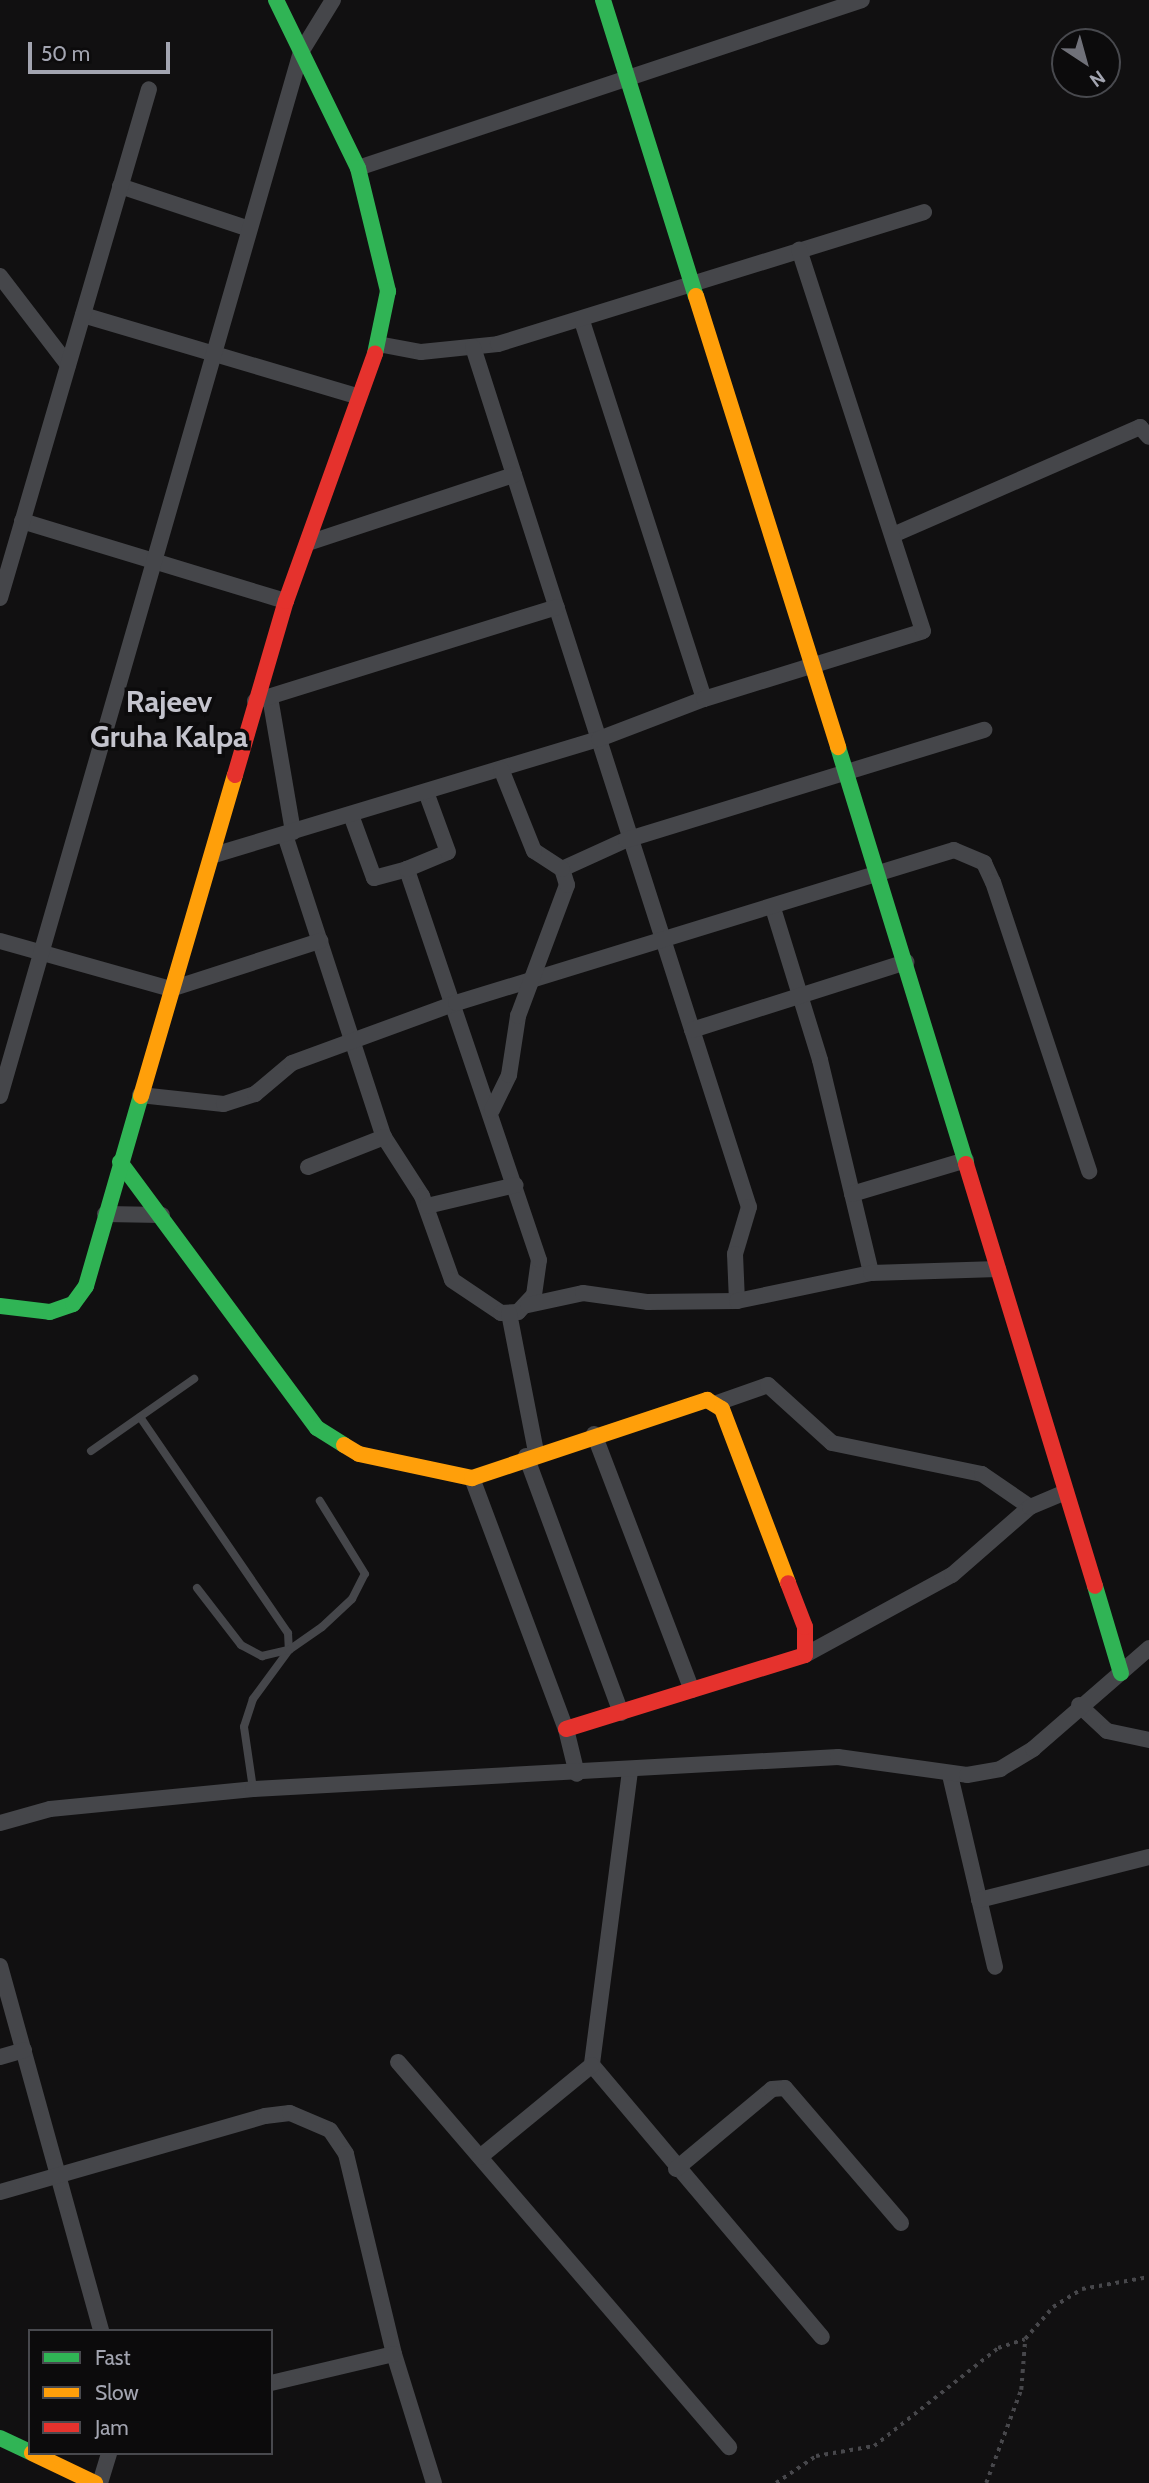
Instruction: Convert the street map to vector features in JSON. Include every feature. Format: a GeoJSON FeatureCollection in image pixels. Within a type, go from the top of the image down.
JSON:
{"type":"FeatureCollection","features":[{"type":"Feature","properties":{"kind":"street"},"geometry":{"type":"LineString","coordinates":[[0,1306],[50,1312],[73,1304],[86,1286],[171,989],[262,699],[286,601],[378,344],[388,291],[358,168],[276,0]]}},
{"type":"Feature","properties":{"kind":"street"},"geometry":{"type":"LineString","coordinates":[[0,1096],[43,953],[151,560],[301,52],[333,0]]}},
{"type":"Feature","properties":{"kind":"street"},"geometry":{"type":"LineString","coordinates":[[603,0],[695,287],[843,769],[880,876],[1121,1673]]}},
{"type":"Feature","properties":{"kind":"street"},"geometry":{"type":"LineString","coordinates":[[358,168],[862,0]]}},
{"type":"Feature","properties":{"kind":"street"},"geometry":{"type":"LineString","coordinates":[[0,598],[149,89]]}},
{"type":"Feature","properties":{"kind":"street"},"geometry":{"type":"LineString","coordinates":[[120,187],[249,229]]}},
{"type":"Feature","properties":{"kind":"street"},"geometry":{"type":"LineString","coordinates":[[378,344],[421,352],[473,347],[582,321],[925,212]]}},
{"type":"Feature","properties":{"kind":"street"},"geometry":{"type":"LineString","coordinates":[[214,855],[599,739],[704,699],[923,631],[799,250]]}},
{"type":"Feature","properties":{"kind":"street"},"geometry":{"type":"LineString","coordinates":[[0,276],[68,365]]}},
{"type":"Feature","properties":{"kind":"street"},"geometry":{"type":"LineString","coordinates":[[83,315],[358,396]]}},
{"type":"Feature","properties":{"kind":"street"},"geometry":{"type":"LineString","coordinates":[[582,321],[704,699]]}},
{"type":"Feature","properties":{"kind":"street"},"geometry":{"type":"LineString","coordinates":[[473,347],[599,739],[626,840],[663,940],[749,1207],[735,1254],[737,1301]]}},
{"type":"Feature","properties":{"kind":"street"},"geometry":{"type":"LineString","coordinates":[[893,535],[1140,427],[1149,437]]}},
{"type":"Feature","properties":{"kind":"street"},"geometry":{"type":"LineString","coordinates":[[308,543],[514,475]]}},
{"type":"Feature","properties":{"kind":"street"},"geometry":{"type":"LineString","coordinates":[[23,521],[286,601]]}},
{"type":"Feature","properties":{"kind":"street"},"geometry":{"type":"LineString","coordinates":[[262,699],[557,607]]}},
{"type":"Feature","properties":{"kind":"street"},"geometry":{"type":"LineString","coordinates":[[262,699],[289,834],[320,941],[384,1137],[427,1206],[452,1280],[509,1313]]}},
{"type":"Feature","properties":{"kind":"street"},"geometry":{"type":"LineString","coordinates":[[562,869],[626,840],[843,769],[984,730]]}},
{"type":"Feature","properties":{"kind":"street"},"geometry":{"type":"LineString","coordinates":[[492,1110],[509,1075],[532,977],[568,885],[562,869],[534,850],[501,769]]}},
{"type":"Feature","properties":{"kind":"street"},"geometry":{"type":"LineString","coordinates":[[351,815],[374,878],[407,869],[448,852],[426,792]]}},
{"type":"Feature","properties":{"kind":"street"},"geometry":{"type":"LineString","coordinates":[[140,1095],[224,1104],[255,1094],[292,1063],[456,1003],[532,977],[880,876],[954,850],[984,863],[1089,1171]]}},
{"type":"Feature","properties":{"kind":"street"},"geometry":{"type":"LineString","coordinates":[[407,869],[456,1003],[539,1261],[528,1305]]}},
{"type":"Feature","properties":{"kind":"street"},"geometry":{"type":"LineString","coordinates":[[773,908],[800,995],[871,1273]]}},
{"type":"Feature","properties":{"kind":"street"},"geometry":{"type":"LineString","coordinates":[[0,941],[171,989],[320,941]]}},
{"type":"Feature","properties":{"kind":"street"},"geometry":{"type":"LineString","coordinates":[[692,1030],[906,962]]}},
{"type":"Feature","properties":{"kind":"street"},"geometry":{"type":"LineString","coordinates":[[308,1167],[384,1137]]}},
{"type":"Feature","properties":{"kind":"street"},"geometry":{"type":"LineString","coordinates":[[852,1194],[966,1160]]}},
{"type":"Feature","properties":{"kind":"street"},"geometry":{"type":"LineString","coordinates":[[120,1162],[162,1215],[317,1428],[359,1454],[472,1478],[531,1454],[594,1434],[707,1400],[717,1403],[768,1385],[832,1443],[982,1474],[1030,1507]]}},
{"type":"Feature","properties":{"kind":"street"},"geometry":{"type":"LineString","coordinates":[[427,1206],[516,1185]]}},
{"type":"Feature","properties":{"kind":"street"},"geometry":{"type":"LineString","coordinates":[[105,1214],[162,1215]]}},
{"type":"Feature","properties":{"kind":"street"},"geometry":{"type":"LineString","coordinates":[[509,1313],[528,1305],[583,1293],[648,1302],[737,1301],[871,1273],[998,1269]]}},
{"type":"Feature","properties":{"kind":"street"},"geometry":{"type":"LineString","coordinates":[[509,1313],[531,1454],[621,1713]]}},
{"type":"Feature","properties":{"kind":"street"},"geometry":{"type":"LineString","coordinates":[[717,1403],[805,1627],[805,1655]]}},
{"type":"Feature","properties":{"kind":"street"},"geometry":{"type":"LineString","coordinates":[[594,1434],[692,1690]]}},
{"type":"Feature","properties":{"kind":"street"},"geometry":{"type":"LineString","coordinates":[[472,1478],[566,1729],[577,1774]]}},
{"type":"Feature","properties":{"kind":"street"},"geometry":{"type":"LineString","coordinates":[[566,1729],[805,1655],[952,1575],[1030,1507],[1066,1492]]}},
{"type":"Feature","properties":{"kind":"street"},"geometry":{"type":"LineString","coordinates":[[0,1823],[50,1809],[253,1789],[577,1774],[838,1757],[950,1775],[1000,1769],[1149,1648]]}},
{"type":"Feature","properties":{"kind":"street"},"geometry":{"type":"LineString","coordinates":[[1079,1706],[1107,1731],[1149,1740]]}},
{"type":"Feature","properties":{"kind":"street"},"geometry":{"type":"LineString","coordinates":[[480,2157],[592,2065],[630,1771]]}},
{"type":"Feature","properties":{"kind":"street"},"geometry":{"type":"LineString","coordinates":[[950,1775],[995,1967]]}},
{"type":"Feature","properties":{"kind":"street"},"geometry":{"type":"LineString","coordinates":[[979,1900],[1149,1857]]}},
{"type":"Feature","properties":{"kind":"street"},"geometry":{"type":"LineString","coordinates":[[0,1966],[100,2329]]}},
{"type":"Feature","properties":{"kind":"street"},"geometry":{"type":"LineString","coordinates":[[0,2057],[24,2050]]}},
{"type":"Feature","properties":{"kind":"street"},"geometry":{"type":"LineString","coordinates":[[398,2062],[729,2447]]}},
{"type":"Feature","properties":{"kind":"street"},"geometry":{"type":"LineString","coordinates":[[592,2065],[676,2169],[822,2337]]}},
{"type":"Feature","properties":{"kind":"street"},"geometry":{"type":"LineString","coordinates":[[676,2169],[772,2089],[785,2088],[901,2223]]}},
{"type":"Feature","properties":{"kind":"street"},"geometry":{"type":"LineString","coordinates":[[0,2192],[58,2173],[265,2116],[311,2118],[330,2130],[346,2154],[394,2354],[434,2483]]}},
{"type":"Feature","properties":{"kind":"street"},"geometry":{"type":"LineString","coordinates":[[273,2384],[394,2354]]}},
{"type":"Feature","properties":{"kind":"street"},"geometry":{"type":"LineString","coordinates":[[0,2438],[28,2452]]}},
{"type":"Feature","properties":{"kind":"street"},"geometry":{"type":"LineString","coordinates":[[35,2455],[97,2483],[108,2455]]}},
{"type":"Feature","properties":{"kind":"lane"},"geometry":{"type":"LineString","coordinates":[[91,1451],[194,1379]]}},
{"type":"Feature","properties":{"kind":"lane"},"geometry":{"type":"LineString","coordinates":[[140,1417],[288,1633],[289,1650]]}},
{"type":"Feature","properties":{"kind":"lane"},"geometry":{"type":"LineString","coordinates":[[253,1789],[244,1727],[253,1699],[289,1650],[352,1599],[365,1574],[320,1501]]}},
{"type":"Feature","properties":{"kind":"lane"},"geometry":{"type":"LineString","coordinates":[[197,1588],[241,1645],[262,1656],[289,1650]]}},
{"type":"Feature","properties":{"kind":"path"},"geometry":{"type":"LineString","coordinates":[[776,2483],[816,2456],[874,2446],[998,2348],[1026,2339],[1053,2307],[1082,2289],[1149,2277]]}},
{"type":"Feature","properties":{"kind":"path"},"geometry":{"type":"LineString","coordinates":[[986,2483],[1021,2390],[1026,2339]]}},
{"type":"Feature","properties":{"kind":"traffic: fast"},"geometry":{"type":"LineString","coordinates":[[276,0],[358,168],[388,291],[375,354]]}},
{"type":"Feature","properties":{"kind":"traffic: fast"},"geometry":{"type":"LineString","coordinates":[[603,0],[696,296]]}},
{"type":"Feature","properties":{"kind":"traffic: fast"},"geometry":{"type":"LineString","coordinates":[[838,747],[966,1164]]}},
{"type":"Feature","properties":{"kind":"traffic: fast"},"geometry":{"type":"LineString","coordinates":[[0,1306],[50,1312],[73,1304],[86,1286],[141,1096]]}},
{"type":"Feature","properties":{"kind":"traffic: fast"},"geometry":{"type":"LineString","coordinates":[[120,1162],[317,1428],[344,1445]]}},
{"type":"Feature","properties":{"kind":"traffic: fast"},"geometry":{"type":"LineString","coordinates":[[1095,1586],[1121,1673]]}},
{"type":"Feature","properties":{"kind":"traffic: fast"},"geometry":{"type":"LineString","coordinates":[[0,2438],[28,2451]]}},
{"type":"Feature","properties":{"kind":"traffic: slow"},"geometry":{"type":"LineString","coordinates":[[696,296],[838,747]]}},
{"type":"Feature","properties":{"kind":"traffic: slow"},"geometry":{"type":"LineString","coordinates":[[141,1096],[235,775]]}},
{"type":"Feature","properties":{"kind":"traffic: slow"},"geometry":{"type":"LineString","coordinates":[[344,1445],[359,1454],[472,1478],[707,1400],[722,1409],[788,1583]]}},
{"type":"Feature","properties":{"kind":"traffic: slow"},"geometry":{"type":"LineString","coordinates":[[36,2455],[95,2483]]}},
{"type":"Feature","properties":{"kind":"traffic: jam"},"geometry":{"type":"LineString","coordinates":[[235,775],[286,601],[375,354]]}},
{"type":"Feature","properties":{"kind":"traffic: jam"},"geometry":{"type":"LineString","coordinates":[[966,1164],[1095,1586]]}},
{"type":"Feature","properties":{"kind":"traffic: jam"},"geometry":{"type":"LineString","coordinates":[[566,1729],[805,1655],[805,1627],[788,1583]]}},
{"type":"Feature","properties":{"kind":"district","name":"Rajeev Gruha Kalpa"},"geometry":{"type":"Point","coordinates":[169,719]}}]}
